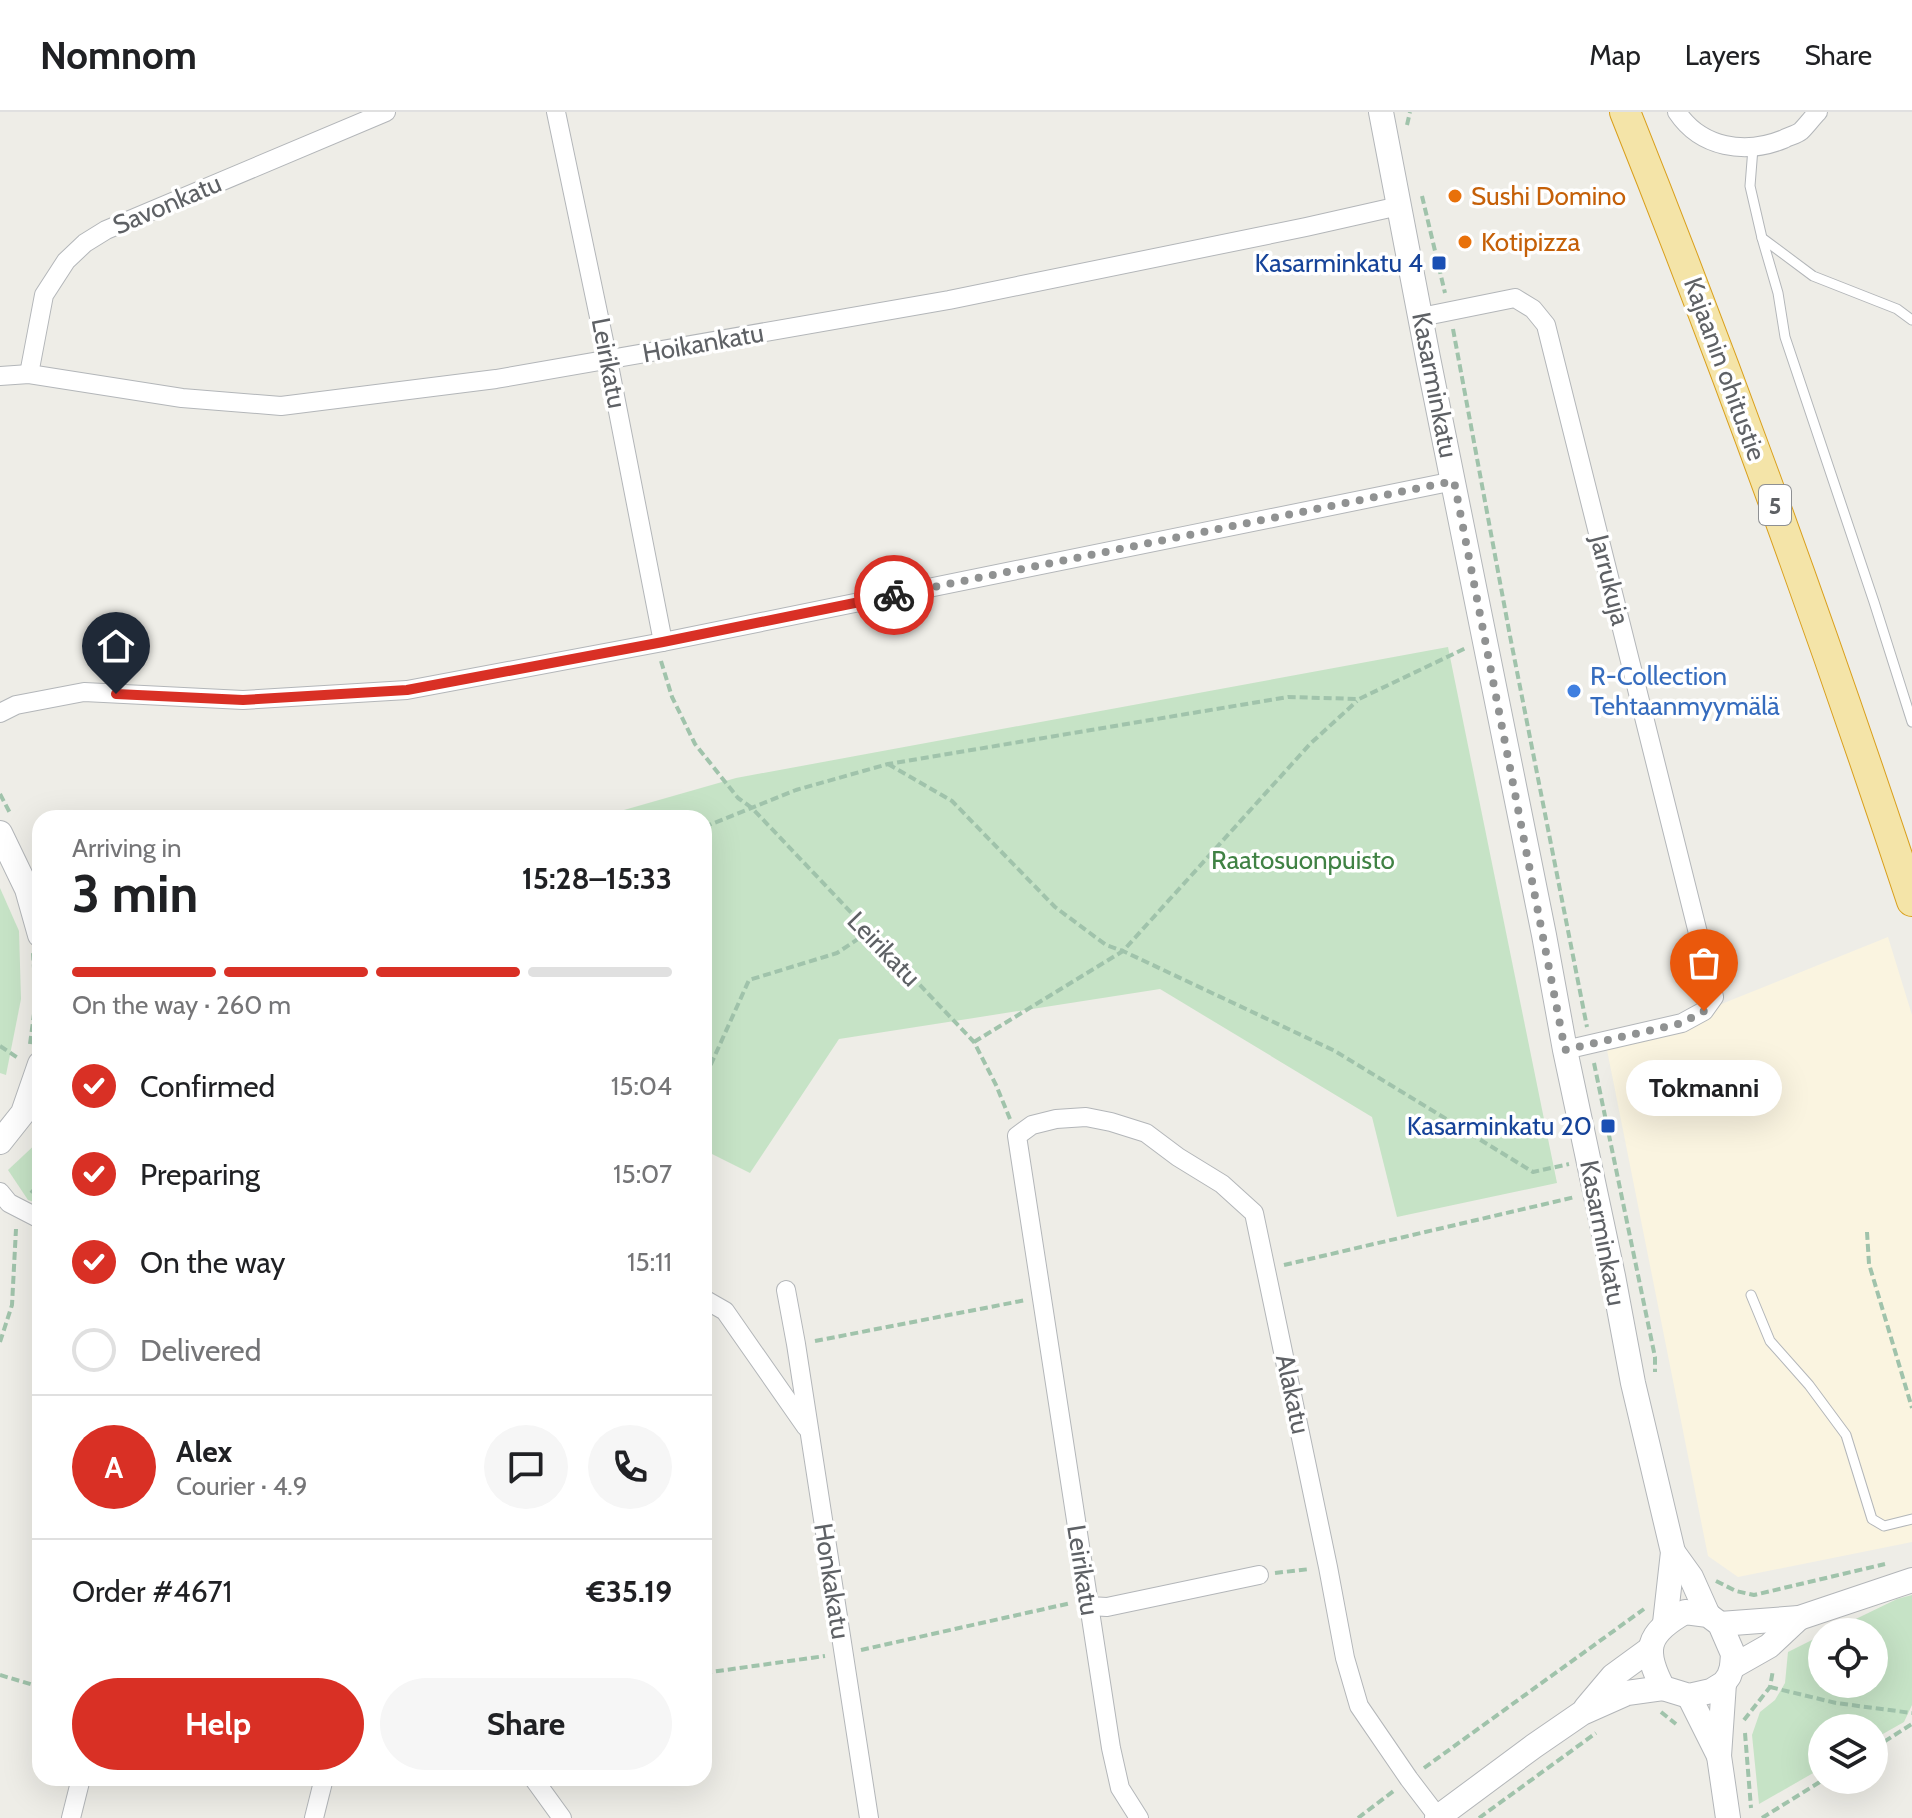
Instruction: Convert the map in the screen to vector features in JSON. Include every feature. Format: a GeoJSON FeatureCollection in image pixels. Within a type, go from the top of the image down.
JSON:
{"type":"FeatureCollection","features":[{"type":"Feature","properties":{"kind":"highway","name":"Kajaanin ohitustie"},"geometry":{"type":"LineString","coordinates":[[1625,112],[1687,266],[1816,617],[1912,901]]}},
{"type":"Feature","properties":{"kind":"street","name":"Savonkatu"},"geometry":{"type":"LineString","coordinates":[[29,374],[44,295],[66,261],[85,243],[106,230],[386,112]]}},
{"type":"Feature","properties":{"kind":"street","name":"Leirikatu"},"geometry":{"type":"LineString","coordinates":[[556,112],[663,642]]}},
{"type":"Feature","properties":{"kind":"street","name":"Kasarminkatu"},"geometry":{"type":"LineString","coordinates":[[1381,112],[1633,1383],[1673,1552],[1691,1577],[1714,1620]]}},
{"type":"Feature","properties":{"kind":"street"},"geometry":{"type":"LineString","coordinates":[[1677,112],[1701,136],[1724,146],[1753,148],[1799,133],[1818,112]]}},
{"type":"Feature","properties":{"kind":"street","name":"Hoikankatu"},"geometry":{"type":"LineString","coordinates":[[0,376],[29,374],[182,398],[281,406],[496,379],[949,300],[1399,206]]}},
{"type":"Feature","properties":{"kind":"street","name":"Jarrukuja"},"geometry":{"type":"LineString","coordinates":[[1421,317],[1515,298],[1533,309],[1546,325],[1714,997],[1704,1011],[1682,1023],[1565,1050]]}},
{"type":"Feature","properties":{"kind":"street"},"geometry":{"type":"LineString","coordinates":[[0,713],[16,705],[84,692],[243,700],[407,690],[663,642],[1454,481]]}},
{"type":"Feature","properties":{"kind":"street"},"geometry":{"type":"LineString","coordinates":[[0,833],[27,889],[32,919]]}},
{"type":"Feature","properties":{"kind":"street"},"geometry":{"type":"LineString","coordinates":[[0,1142],[23,1113],[32,1061]]}},
{"type":"Feature","properties":{"kind":"street","name":"Alakatu"},"geometry":{"type":"LineString","coordinates":[[1017,1136],[1032,1125],[1056,1119],[1086,1117],[1146,1133],[1222,1184],[1254,1213],[1345,1658],[1359,1706],[1437,1818]]}},
{"type":"Feature","properties":{"kind":"street","name":"Leirikatu"},"geometry":{"type":"LineString","coordinates":[[1017,1136],[1111,1748],[1120,1788],[1139,1818]]}},
{"type":"Feature","properties":{"kind":"street"},"geometry":{"type":"LineString","coordinates":[[0,1192],[9,1203],[32,1215]]}},
{"type":"Feature","properties":{"kind":"street","name":"Honkakatu"},"geometry":{"type":"LineString","coordinates":[[786,1290],[869,1818]]}},
{"type":"Feature","properties":{"kind":"street"},"geometry":{"type":"LineString","coordinates":[[712,1304],[725,1311],[810,1432]]}},
{"type":"Feature","properties":{"kind":"street","name":"Kasarminkatu"},"geometry":{"type":"LineString","coordinates":[[1658,1613],[1673,1552]]}},
{"type":"Feature","properties":{"kind":"street"},"geometry":{"type":"LineString","coordinates":[[1089,1606],[1107,1607],[1259,1575]]}},
{"type":"Feature","properties":{"kind":"street"},"geometry":{"type":"LineString","coordinates":[[1658,1699],[1650,1649],[1658,1613],[1685,1612],[1714,1620],[1799,1618],[1912,1580]]}},
{"type":"Feature","properties":{"kind":"street"},"geometry":{"type":"LineString","coordinates":[[1437,1818],[1582,1713],[1627,1693],[1658,1699],[1711,1691],[1799,1618]]}},
{"type":"Feature","properties":{"kind":"street"},"geometry":{"type":"LineString","coordinates":[[1714,1620],[1733,1654],[1719,1756],[1728,1818]]}},
{"type":"Feature","properties":{"kind":"street"},"geometry":{"type":"LineString","coordinates":[[1582,1713],[1613,1676],[1650,1649]]}},
{"type":"Feature","properties":{"kind":"street"},"geometry":{"type":"LineString","coordinates":[[1689,1696],[1719,1756]]}},
{"type":"Feature","properties":{"kind":"street"},"geometry":{"type":"LineString","coordinates":[[71,1818],[79,1786]]}},
{"type":"Feature","properties":{"kind":"street"},"geometry":{"type":"LineString","coordinates":[[314,1818],[322,1786]]}},
{"type":"Feature","properties":{"kind":"street"},"geometry":{"type":"LineString","coordinates":[[539,1786],[562,1818]]}},
{"type":"Feature","properties":{"kind":"lane"},"geometry":{"type":"LineString","coordinates":[[1753,148],[1750,186],[1778,293],[1785,337],[1912,722]]}},
{"type":"Feature","properties":{"kind":"lane"},"geometry":{"type":"LineString","coordinates":[[1762,238],[1813,276],[1897,309],[1912,320]]}},
{"type":"Feature","properties":{"kind":"lane"},"geometry":{"type":"LineString","coordinates":[[1751,1295],[1770,1341],[1809,1385],[1846,1435],[1872,1519],[1884,1526],[1912,1519]]}},
{"type":"Feature","properties":{"kind":"path"},"geometry":{"type":"LineString","coordinates":[[1407,129],[1410,112]]}},
{"type":"Feature","properties":{"kind":"path"},"geometry":{"type":"LineString","coordinates":[[1420,191],[1449,312],[1590,1044],[1655,1357],[1655,1379]]}},
{"type":"Feature","properties":{"kind":"path","name":"Leirikatu"},"geometry":{"type":"LineString","coordinates":[[663,642],[661,659],[672,697],[695,744],[738,798],[752,808],[974,1042],[1017,1136]]}},
{"type":"Feature","properties":{"kind":"path"},"geometry":{"type":"LineString","coordinates":[[974,1042],[1123,951],[1310,744],[1359,699],[1471,646]]}},
{"type":"Feature","properties":{"kind":"path"},"geometry":{"type":"LineString","coordinates":[[712,824],[796,790],[888,764],[1288,697],[1359,699]]}},
{"type":"Feature","properties":{"kind":"path"},"geometry":{"type":"LineString","coordinates":[[888,764],[952,801],[1055,907],[1106,945],[1335,1051],[1533,1172],[1572,1164],[1574,1174]]}},
{"type":"Feature","properties":{"kind":"path"},"geometry":{"type":"LineString","coordinates":[[712,1062],[749,980],[837,953],[868,932]]}},
{"type":"Feature","properties":{"kind":"path"},"geometry":{"type":"LineString","coordinates":[[0,1046],[32,1061]]}},
{"type":"Feature","properties":{"kind":"path"},"geometry":{"type":"LineString","coordinates":[[1267,1269],[1577,1196],[1576,1185]]}},
{"type":"Feature","properties":{"kind":"path"},"geometry":{"type":"LineString","coordinates":[[0,1342],[12,1305],[17,1208]]}},
{"type":"Feature","properties":{"kind":"path"},"geometry":{"type":"LineString","coordinates":[[1867,1232],[1869,1264],[1912,1408]]}},
{"type":"Feature","properties":{"kind":"path"},"geometry":{"type":"LineString","coordinates":[[796,1344],[1040,1297]]}},
{"type":"Feature","properties":{"kind":"path"},"geometry":{"type":"LineString","coordinates":[[1714,1579],[1736,1591],[1754,1595],[1892,1562]]}},
{"type":"Feature","properties":{"kind":"path"},"geometry":{"type":"LineString","coordinates":[[1259,1575],[1328,1567]]}},
{"type":"Feature","properties":{"kind":"path"},"geometry":{"type":"LineString","coordinates":[[712,1672],[843,1654],[1074,1602],[1089,1606]]}},
{"type":"Feature","properties":{"kind":"path"},"geometry":{"type":"LineString","coordinates":[[1358,1818],[1592,1648],[1658,1613]]}},
{"type":"Feature","properties":{"kind":"path"},"geometry":{"type":"LineString","coordinates":[[0,1675],[32,1685]]}},
{"type":"Feature","properties":{"kind":"path"},"geometry":{"type":"LineString","coordinates":[[1752,1818],[1744,1721],[1770,1687],[1836,1703],[1912,1713]]}},
{"type":"Feature","properties":{"kind":"path"},"geometry":{"type":"LineString","coordinates":[[1658,1699],[1664,1713],[1684,1730]]}},
{"type":"Feature","properties":{"kind":"path"},"geometry":{"type":"LineString","coordinates":[[1888,1739],[1912,1724]]}},
{"type":"Feature","properties":{"kind":"path"},"geometry":{"type":"LineString","coordinates":[[1479,1818],[1598,1732]]}},
{"type":"Feature","properties":{"kind":"path"},"geometry":{"type":"LineString","coordinates":[[1762,1818],[1808,1789]]}},
{"type":"Feature","properties":{"kind":"shaded area"},"geometry":{"type":"Polygon","coordinates":[[[1888,937],[1912,1015],[1912,1542],[1738,1577],[1708,1556],[1607,1050],[1888,937]]]}},
{"type":"Feature","properties":{"kind":"green space","name":"Raatosuonpuisto"},"geometry":{"type":"Polygon","coordinates":[[[1448,647],[1557,1183],[1397,1217],[1372,1117],[1160,989],[839,1039],[750,1173],[712,1154],[712,810],[624,810],[736,778],[1448,647]]]}},
{"type":"Feature","properties":{"kind":"green space"},"geometry":{"type":"Polygon","coordinates":[[[0,888],[19,931],[21,999],[6,1075],[0,1073],[0,888]]]}},
{"type":"Feature","properties":{"kind":"green space"},"geometry":{"type":"Polygon","coordinates":[[[32,1148],[32,1201],[28,1200],[8,1170],[32,1148]]]}},
{"type":"Feature","properties":{"kind":"green space"},"geometry":{"type":"Polygon","coordinates":[[[1912,1595],[1912,1705],[1904,1722],[1888,1731],[1888,1714],[1808,1714],[1808,1776],[1759,1804],[1752,1735],[1760,1712],[1775,1700],[1785,1683],[1788,1652],[1808,1642],[1808,1698],[1888,1698],[1888,1618],[1858,1618],[1912,1595]]]}},
{"type":"Feature","properties":{"kind":"way so far"},"geometry":{"type":"LineString","coordinates":[[894,595],[1454,481],[1565,1050],[1682,1023],[1704,1011]]}},
{"type":"Feature","properties":{"kind":"place","name":"Sushi Domino"},"geometry":{"type":"Point","coordinates":[1455,196]}},
{"type":"Feature","properties":{"kind":"place","name":"Kotipizza"},"geometry":{"type":"Point","coordinates":[1465,242]}},
{"type":"Feature","properties":{"kind":"place","name":"Kasarminkatu 4"},"geometry":{"type":"Point","coordinates":[1439,263]}},
{"type":"Feature","properties":{"kind":"place","name":"R-Collection Tehtaanmyymälä"},"geometry":{"type":"Point","coordinates":[1574,691]}},
{"type":"Feature","properties":{"kind":"place","name":"Tokmanni"},"geometry":{"type":"Point","coordinates":[1704,1011]}},
{"type":"Feature","properties":{"kind":"place","name":"Kasarminkatu 20"},"geometry":{"type":"Point","coordinates":[1608,1126]}},
{"type":"Feature","properties":{"kind":"route"},"geometry":{"type":"LineString","coordinates":[[116,694],[243,700],[407,690],[894,595]]}}]}
